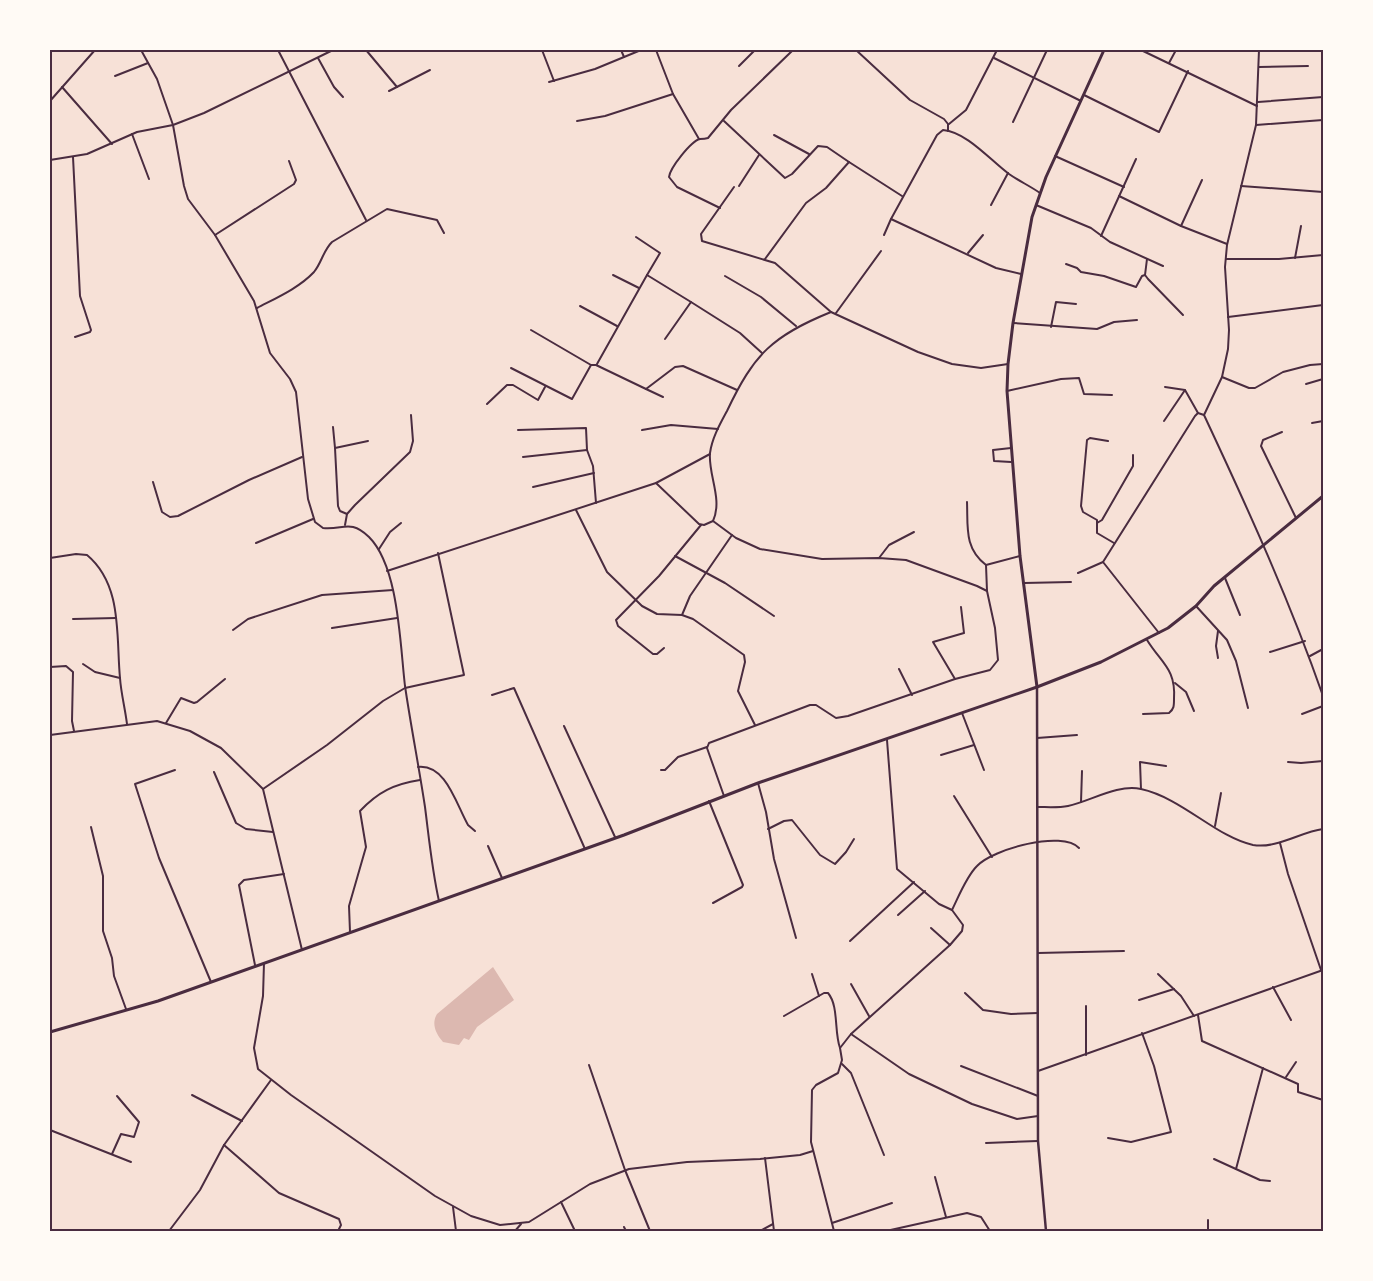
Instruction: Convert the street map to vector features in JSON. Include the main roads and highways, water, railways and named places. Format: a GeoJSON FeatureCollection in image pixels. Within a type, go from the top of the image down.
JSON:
{"type":"FeatureCollection","features":[{"type":"Feature","properties":{"kind":"main road"},"geometry":{"type":"LineString","coordinates":[[1037,687],[1020,556],[1007,391],[1008,364],[1021,274],[1036,205],[1055,156],[1104,50]]}},
{"type":"Feature","properties":{"kind":"main road"},"geometry":{"type":"LineString","coordinates":[[50,1032],[127,1011],[302,950],[585,849],[758,783],[1037,687],[1101,662],[1159,633],[1196,606],[1264,544],[1323,496]]}}]}
